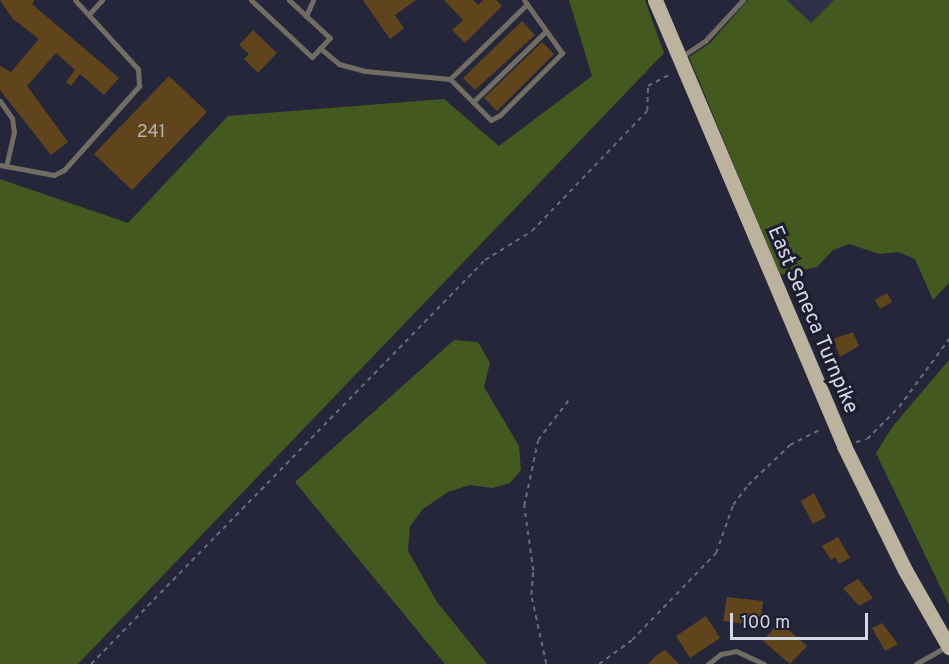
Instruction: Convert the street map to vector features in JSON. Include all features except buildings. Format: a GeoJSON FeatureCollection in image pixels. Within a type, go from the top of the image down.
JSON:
{"type":"FeatureCollection","features":[{"type":"Feature","properties":{"kind":"main road","name":"East Seneca Turnpike"},"geometry":{"type":"LineString","coordinates":[[656,0],[834,424],[900,560],[949,646]]}},
{"type":"Feature","properties":{"kind":"lane"},"geometry":{"type":"LineString","coordinates":[[0,101],[12,118],[14,132],[3,165],[54,175],[64,170],[135,93],[141,77],[138,69],[90,13],[75,0]]}},
{"type":"Feature","properties":{"kind":"lane"},"geometry":{"type":"LineString","coordinates":[[90,13],[102,0]]}},
{"type":"Feature","properties":{"kind":"lane"},"geometry":{"type":"LineString","coordinates":[[251,0],[312,57],[330,38],[289,0]]}},
{"type":"Feature","properties":{"kind":"lane"},"geometry":{"type":"LineString","coordinates":[[306,16],[313,0]]}},
{"type":"Feature","properties":{"kind":"lane"},"geometry":{"type":"LineString","coordinates":[[681,63],[743,0]]}},
{"type":"Feature","properties":{"kind":"lane"},"geometry":{"type":"LineString","coordinates":[[320,48],[339,64],[364,71],[450,79],[491,120],[558,60],[562,53],[526,2],[450,79]]}},
{"type":"Feature","properties":{"kind":"lane"},"geometry":{"type":"LineString","coordinates":[[473,102],[546,31]]}},
{"type":"Feature","properties":{"kind":"lane"},"geometry":{"type":"LineString","coordinates":[[916,664],[949,646]]}},
{"type":"Feature","properties":{"kind":"lane"},"geometry":{"type":"LineString","coordinates":[[708,664],[722,654],[736,651],[764,664]]}},
{"type":"Feature","properties":{"kind":"path"},"geometry":{"type":"LineString","coordinates":[[92,664],[485,260],[532,231],[647,111],[648,86],[681,63]]}},
{"type":"Feature","properties":{"kind":"path"},"geometry":{"type":"LineString","coordinates":[[844,446],[867,439],[899,407],[949,339]]}},
{"type":"Feature","properties":{"kind":"path"},"geometry":{"type":"LineString","coordinates":[[546,664],[531,595],[533,572],[524,506],[538,440],[571,398]]}},
{"type":"Feature","properties":{"kind":"path"},"geometry":{"type":"LineString","coordinates":[[599,664],[632,640],[716,553],[733,505],[771,460],[808,434],[834,424]]}},
{"type":"Feature","properties":{"kind":"shaded area"},"geometry":{"type":"Polygon","coordinates":[[[787,0],[834,0],[811,23],[787,0]]]}},
{"type":"Feature","properties":{"kind":"green space"},"geometry":{"type":"Polygon","coordinates":[[[569,0],[645,0],[664,53],[78,664],[0,664],[0,179],[128,223],[228,116],[444,99],[499,146],[592,76],[569,0]]]}},
{"type":"Feature","properties":{"kind":"green space"},"geometry":{"type":"Polygon","coordinates":[[[748,0],[787,0],[811,23],[834,0],[949,0],[949,283],[933,300],[915,259],[898,252],[879,254],[849,244],[833,250],[817,267],[780,275],[689,57],[710,43],[748,0]]]}},
{"type":"Feature","properties":{"kind":"green space"},"geometry":{"type":"Polygon","coordinates":[[[454,340],[478,342],[490,363],[484,387],[519,446],[521,470],[510,483],[492,488],[470,485],[448,492],[423,509],[410,526],[408,551],[437,602],[487,664],[445,664],[295,482],[454,340]]]}},
{"type":"Feature","properties":{"kind":"green space"},"geometry":{"type":"Polygon","coordinates":[[[949,360],[949,605],[876,453],[893,426],[949,360]]]}}]}
